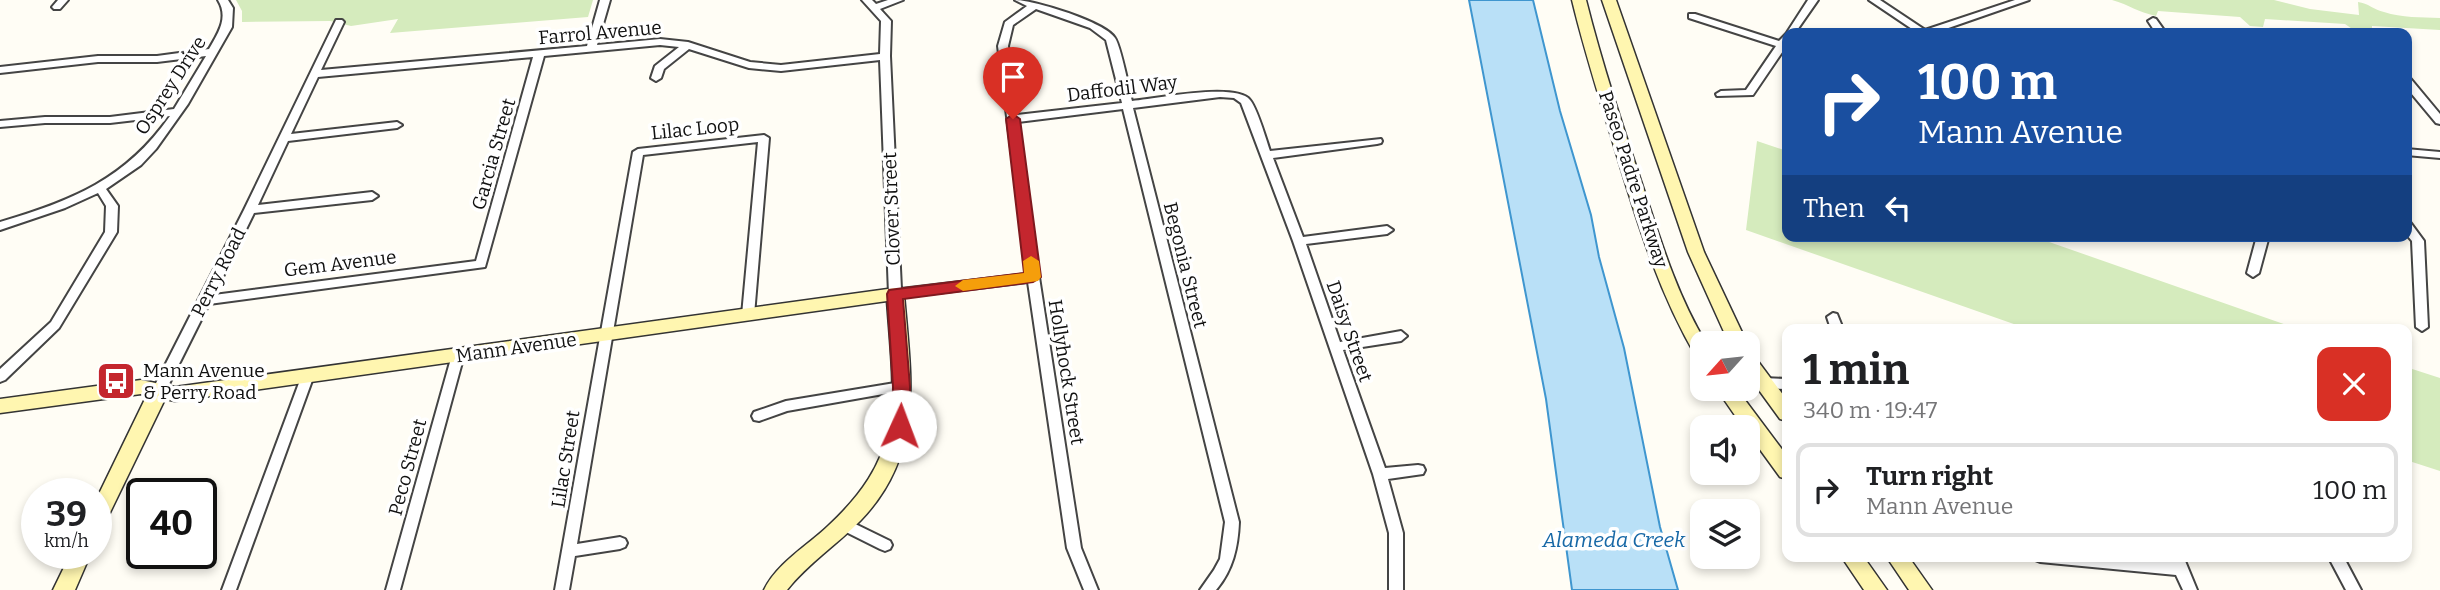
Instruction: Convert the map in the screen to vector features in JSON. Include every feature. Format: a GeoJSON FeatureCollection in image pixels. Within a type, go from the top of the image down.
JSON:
{"type":"FeatureCollection","features":[{"type":"Feature","properties":{"kind":"main road","name":"Paseo Padre Parkway"},"geometry":{"type":"LineString","coordinates":[[1579,0],[1588,42],[1656,252],[1690,333]]}},
{"type":"Feature","properties":{"kind":"main road","name":"Paseo Padre Parkway"},"geometry":{"type":"LineString","coordinates":[[1609,0],[1696,252],[1732,331]]}},
{"type":"Feature","properties":{"kind":"main road","name":"Mann Avenue"},"geometry":{"type":"LineString","coordinates":[[0,406],[141,387],[175,394],[895,294]]}},
{"type":"Feature","properties":{"kind":"main road","name":"Clover Street"},"geometry":{"type":"LineString","coordinates":[[775,590],[877,487],[892,457],[900,426],[901,387],[895,294]]}},
{"type":"Feature","properties":{"kind":"main road"},"geometry":{"type":"LineString","coordinates":[[1760,389],[1782,409]]}},
{"type":"Feature","properties":{"kind":"main road","name":"Perry Road"},"geometry":{"type":"LineString","coordinates":[[112,488],[159,391]]}},
{"type":"Feature","properties":{"kind":"main road"},"geometry":{"type":"LineString","coordinates":[[1739,401],[1782,464]]}},
{"type":"Feature","properties":{"kind":"main road"},"geometry":{"type":"LineString","coordinates":[[1855,562],[1876,590]]}},
{"type":"Feature","properties":{"kind":"main road"},"geometry":{"type":"LineString","coordinates":[[1900,562],[1921,590]]}},
{"type":"Feature","properties":{"kind":"main road"},"geometry":{"type":"LineString","coordinates":[[64,590],[74,569]]}},
{"type":"Feature","properties":{"kind":"street","name":"Osprey Drive"},"geometry":{"type":"LineString","coordinates":[[0,226],[69,202],[97,188],[132,166],[152,147],[213,52],[230,19],[223,0]]}},
{"type":"Feature","properties":{"kind":"street"},"geometry":{"type":"LineString","coordinates":[[591,49],[605,0]]}},
{"type":"Feature","properties":{"kind":"street"},"geometry":{"type":"LineString","coordinates":[[871,3],[898,0]]}},
{"type":"Feature","properties":{"kind":"street","name":"Begonia Street"},"geometry":{"type":"LineString","coordinates":[[1020,0],[1093,26],[1111,39],[1232,522],[1228,560],[1208,590]]}},
{"type":"Feature","properties":{"kind":"street"},"geometry":{"type":"LineString","coordinates":[[1793,28],[1813,0]]}},
{"type":"Feature","properties":{"kind":"street"},"geometry":{"type":"LineString","coordinates":[[1874,0],[1917,28]]}},
{"type":"Feature","properties":{"kind":"street"},"geometry":{"type":"LineString","coordinates":[[1940,28],[2024,0]]}},
{"type":"Feature","properties":{"kind":"street","name":"Clover Street"},"geometry":{"type":"LineString","coordinates":[[871,3],[886,21],[885,56],[895,294]]}},
{"type":"Feature","properties":{"kind":"street","name":"Hollyhock Street"},"geometry":{"type":"LineString","coordinates":[[1035,5],[1008,24],[1003,46],[1033,277],[1074,548],[1091,590]]}},
{"type":"Feature","properties":{"kind":"street"},"geometry":{"type":"LineString","coordinates":[[1692,16],[1782,37]]}},
{"type":"Feature","properties":{"kind":"street"},"geometry":{"type":"LineString","coordinates":[[2152,21],[2157,28]]}},
{"type":"Feature","properties":{"kind":"street","name":"Perry Road"},"geometry":{"type":"LineString","coordinates":[[159,391],[250,211],[339,22]]}},
{"type":"Feature","properties":{"kind":"street","name":"Farrol Avenue"},"geometry":{"type":"LineString","coordinates":[[315,74],[660,42],[688,45],[749,65],[781,68],[885,56]]}},
{"type":"Feature","properties":{"kind":"street"},"geometry":{"type":"LineString","coordinates":[[1721,94],[1749,93],[1782,44]]}},
{"type":"Feature","properties":{"kind":"street"},"geometry":{"type":"LineString","coordinates":[[656,78],[659,68],[688,45]]}},
{"type":"Feature","properties":{"kind":"street"},"geometry":{"type":"LineString","coordinates":[[0,70],[98,59],[157,59],[213,52]]}},
{"type":"Feature","properties":{"kind":"street","name":"Garcia Street"},"geometry":{"type":"LineString","coordinates":[[481,264],[539,54]]}},
{"type":"Feature","properties":{"kind":"street"},"geometry":{"type":"LineString","coordinates":[[2412,87],[2440,121]]}},
{"type":"Feature","properties":{"kind":"street","name":"Daffodil Way"},"geometry":{"type":"LineString","coordinates":[[1013,119],[1220,94],[1236,95]]}},
{"type":"Feature","properties":{"kind":"street","name":"Daisy Street"},"geometry":{"type":"LineString","coordinates":[[1236,95],[1246,101],[1299,241],[1380,474],[1396,533],[1396,590]]}},
{"type":"Feature","properties":{"kind":"street"},"geometry":{"type":"LineString","coordinates":[[0,124],[45,120],[110,120],[176,112]]}},
{"type":"Feature","properties":{"kind":"street"},"geometry":{"type":"LineString","coordinates":[[285,138],[397,125]]}},
{"type":"Feature","properties":{"kind":"street","name":"Lilac Loop"},"geometry":{"type":"LineString","coordinates":[[605,334],[638,152],[764,138],[748,314]]}},
{"type":"Feature","properties":{"kind":"street"},"geometry":{"type":"LineString","coordinates":[[1266,155],[1377,141]]}},
{"type":"Feature","properties":{"kind":"street"},"geometry":{"type":"LineString","coordinates":[[2412,153],[2440,155]]}},
{"type":"Feature","properties":{"kind":"street"},"geometry":{"type":"LineString","coordinates":[[0,377],[55,325],[111,233],[112,206],[105,193],[97,188]]}},
{"type":"Feature","properties":{"kind":"street"},"geometry":{"type":"LineString","coordinates":[[250,211],[372,196]]}},
{"type":"Feature","properties":{"kind":"street"},"geometry":{"type":"LineString","coordinates":[[1299,241],[1387,230]]}},
{"type":"Feature","properties":{"kind":"street"},"geometry":{"type":"LineString","coordinates":[[2412,233],[2418,241],[2422,327]]}},
{"type":"Feature","properties":{"kind":"street"},"geometry":{"type":"LineString","coordinates":[[2253,273],[2261,242]]}},
{"type":"Feature","properties":{"kind":"street","name":"Gem Avenue"},"geometry":{"type":"LineString","coordinates":[[205,300],[481,264]]}},
{"type":"Feature","properties":{"kind":"street","name":"Mann Avenue"},"geometry":{"type":"LineString","coordinates":[[895,294],[1033,277]]}},
{"type":"Feature","properties":{"kind":"street","name":"Lilac Street"},"geometry":{"type":"LineString","coordinates":[[562,590],[605,334]]}},
{"type":"Feature","properties":{"kind":"street"},"geometry":{"type":"LineString","coordinates":[[1335,347],[1401,336]]}},
{"type":"Feature","properties":{"kind":"street","name":"Peco Street"},"geometry":{"type":"LineString","coordinates":[[393,590],[458,355]]}},
{"type":"Feature","properties":{"kind":"street"},"geometry":{"type":"LineString","coordinates":[[229,590],[308,375]]}},
{"type":"Feature","properties":{"kind":"street"},"geometry":{"type":"LineString","coordinates":[[1760,385],[1782,384]]}},
{"type":"Feature","properties":{"kind":"street"},"geometry":{"type":"LineString","coordinates":[[759,416],[786,406],[901,387]]}},
{"type":"Feature","properties":{"kind":"street"},"geometry":{"type":"LineString","coordinates":[[1380,474],[1418,470]]}},
{"type":"Feature","properties":{"kind":"street"},"geometry":{"type":"LineString","coordinates":[[843,524],[886,545]]}},
{"type":"Feature","properties":{"kind":"street"},"geometry":{"type":"LineString","coordinates":[[569,551],[620,543]]}},
{"type":"Feature","properties":{"kind":"street"},"geometry":{"type":"LineString","coordinates":[[2158,562],[2178,563],[2190,590]]}},
{"type":"Feature","properties":{"kind":"street"},"geometry":{"type":"LineString","coordinates":[[2338,562],[2354,590]]}},
{"type":"Feature","properties":{"kind":"green space"},"geometry":{"type":"Polygon","coordinates":[[[236,0],[593,0],[588,17],[390,33],[398,19],[351,26],[330,21],[242,22],[242,11],[236,0]]]}},
{"type":"Feature","properties":{"kind":"green space"},"geometry":{"type":"Polygon","coordinates":[[[2112,0],[2274,0],[2310,9],[2359,15],[2358,2],[2398,15],[2440,18],[2440,30],[2372,26],[2351,28],[2345,24],[2265,19],[2263,27],[2250,26],[2240,17],[2158,11],[2156,16],[2112,0]]]}},
{"type":"Feature","properties":{"kind":"green space"},"geometry":{"type":"Polygon","coordinates":[[[1757,141],[1782,149],[1782,242],[2049,242],[2284,324],[2014,324],[1746,230],[1757,141]]]}},
{"type":"Feature","properties":{"kind":"green space"},"geometry":{"type":"Polygon","coordinates":[[[2412,369],[2440,378],[2440,471],[2412,462],[2412,369]]]}},
{"type":"Feature","properties":{"kind":"water","name":"Alameda Creek"},"geometry":{"type":"Polygon","coordinates":[[[1469,0],[1533,0],[1624,348],[1660,527],[1678,590],[1572,590],[1546,399],[1469,0]]]}},
{"type":"Feature","properties":{"kind":"slow traffic"},"geometry":{"type":"LineString","coordinates":[[963,286],[1033,277],[1031,261]]}},
{"type":"Feature","properties":{"kind":"place","name":"Mann Avenue & Perry Road"},"geometry":{"type":"Point","coordinates":[116,381]}},
{"type":"Feature","properties":{"kind":"route"},"geometry":{"type":"LineString","coordinates":[[900,426],[901,387],[895,294],[1033,277],[1013,119]]}}]}
